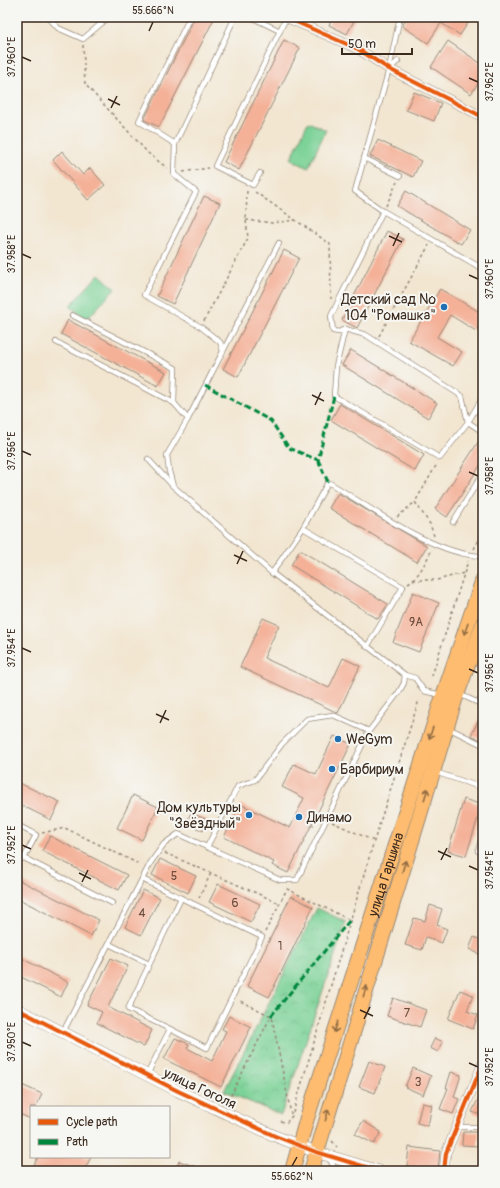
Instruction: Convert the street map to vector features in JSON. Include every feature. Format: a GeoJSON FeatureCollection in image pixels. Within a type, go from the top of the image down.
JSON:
{"type":"FeatureCollection","features":[{"type":"Feature","properties":{"kind":"main road","name":"улица Гаршина"},"geometry":{"type":"LineString","coordinates":[[292,1171],[299,1145],[443,696],[483,579]]}},
{"type":"Feature","properties":{"kind":"main road","name":"улица Гаршина"},"geometry":{"type":"LineString","coordinates":[[311,1171],[322,1154],[433,771],[483,624]]}},
{"type":"Feature","properties":{"kind":"street"},"geometry":{"type":"LineString","coordinates":[[286,17],[358,49],[390,69],[483,117]]}},
{"type":"Feature","properties":{"kind":"street","name":"улица Гоголя"},"geometry":{"type":"LineString","coordinates":[[17,1009],[147,1075],[299,1145],[322,1154],[379,1171]]}},
{"type":"Feature","properties":{"kind":"street"},"geometry":{"type":"LineString","coordinates":[[444,1171],[446,1153],[483,1063]]}},
{"type":"Feature","properties":{"kind":"lane"},"geometry":{"type":"LineString","coordinates":[[48,17],[58,28],[83,39],[109,17]]}},
{"type":"Feature","properties":{"kind":"lane"},"geometry":{"type":"LineString","coordinates":[[176,144],[138,121],[190,17]]}},
{"type":"Feature","properties":{"kind":"lane"},"geometry":{"type":"LineString","coordinates":[[223,351],[220,342],[202,327],[144,295],[196,192],[174,174],[176,144],[235,17]]}},
{"type":"Feature","properties":{"kind":"lane"},"geometry":{"type":"LineString","coordinates":[[251,17],[280,31]]}},
{"type":"Feature","properties":{"kind":"lane"},"geometry":{"type":"LineString","coordinates":[[260,173],[253,185],[215,166],[286,17]]}},
{"type":"Feature","properties":{"kind":"lane"},"geometry":{"type":"LineString","coordinates":[[401,17],[390,69],[355,191],[383,211],[483,269]]}},
{"type":"Feature","properties":{"kind":"lane"},"geometry":{"type":"LineString","coordinates":[[390,69],[398,61]]}},
{"type":"Feature","properties":{"kind":"lane"},"geometry":{"type":"LineString","coordinates":[[364,158],[400,176]]}},
{"type":"Feature","properties":{"kind":"lane"},"geometry":{"type":"LineString","coordinates":[[383,211],[331,316],[333,331],[338,332],[345,329],[366,335],[462,396],[468,422],[483,432]]}},
{"type":"Feature","properties":{"kind":"lane"},"geometry":{"type":"LineString","coordinates":[[174,486],[169,471],[167,455],[188,418],[279,243]]}},
{"type":"Feature","properties":{"kind":"lane"},"geometry":{"type":"LineString","coordinates":[[72,315],[175,368],[174,403]]}},
{"type":"Feature","properties":{"kind":"lane"},"geometry":{"type":"LineString","coordinates":[[345,329],[336,366],[334,396],[440,458],[468,422],[483,397]]}},
{"type":"Feature","properties":{"kind":"lane"},"geometry":{"type":"LineString","coordinates":[[56,342],[174,403],[188,418]]}},
{"type":"Feature","properties":{"kind":"lane"},"geometry":{"type":"LineString","coordinates":[[148,459],[174,486],[272,573],[405,675],[415,678],[424,691],[443,696]]}},
{"type":"Feature","properties":{"kind":"lane"},"geometry":{"type":"LineString","coordinates":[[453,522],[483,473]]}},
{"type":"Feature","properties":{"kind":"lane"},"geometry":{"type":"LineString","coordinates":[[272,573],[303,528],[328,482],[435,545],[470,556],[483,556]]}},
{"type":"Feature","properties":{"kind":"lane"},"geometry":{"type":"LineString","coordinates":[[303,528],[403,587],[367,647]]}},
{"type":"Feature","properties":{"kind":"lane"},"geometry":{"type":"LineString","coordinates":[[64,1032],[148,868],[164,844],[178,834],[280,880],[297,880],[369,732],[399,692],[404,683],[405,675]]}},
{"type":"Feature","properties":{"kind":"lane"},"geometry":{"type":"LineString","coordinates":[[458,694],[483,705]]}},
{"type":"Feature","properties":{"kind":"lane"},"geometry":{"type":"LineString","coordinates":[[208,847],[238,786],[255,780],[282,744],[307,719],[333,715],[369,732]]}},
{"type":"Feature","properties":{"kind":"lane"},"geometry":{"type":"LineString","coordinates":[[447,727],[483,745]]}},
{"type":"Feature","properties":{"kind":"lane"},"geometry":{"type":"LineString","coordinates":[[433,771],[483,788]]}},
{"type":"Feature","properties":{"kind":"lane"},"geometry":{"type":"LineString","coordinates":[[17,825],[36,835],[24,858],[17,861]]}},
{"type":"Feature","properties":{"kind":"lane"},"geometry":{"type":"LineString","coordinates":[[478,851],[483,835]]}},
{"type":"Feature","properties":{"kind":"lane"},"geometry":{"type":"LineString","coordinates":[[24,858],[112,903]]}},
{"type":"Feature","properties":{"kind":"lane"},"geometry":{"type":"LineString","coordinates":[[142,879],[262,937],[207,1048],[128,1009],[181,898]]}},
{"type":"Feature","properties":{"kind":"lane"},"geometry":{"type":"LineString","coordinates":[[109,944],[149,964]]}},
{"type":"Feature","properties":{"kind":"lane"},"geometry":{"type":"LineString","coordinates":[[147,1075],[170,1029]]}},
{"type":"Feature","properties":{"kind":"lane"},"geometry":{"type":"LineString","coordinates":[[457,1127],[483,1127]]}},
{"type":"Feature","properties":{"kind":"lane"},"geometry":{"type":"LineString","coordinates":[[322,1154],[336,1171]]}},
{"type":"Feature","properties":{"kind":"path"},"geometry":{"type":"LineString","coordinates":[[83,39],[85,84],[148,153],[174,174],[208,168]]}},
{"type":"Feature","properties":{"kind":"path"},"geometry":{"type":"LineString","coordinates":[[383,211],[400,176]]}},
{"type":"Feature","properties":{"kind":"path"},"geometry":{"type":"LineString","coordinates":[[202,327],[248,238],[246,220],[247,182]]}},
{"type":"Feature","properties":{"kind":"path"},"geometry":{"type":"LineString","coordinates":[[252,190],[330,244],[331,316]]}},
{"type":"Feature","properties":{"kind":"path"},"geometry":{"type":"LineString","coordinates":[[246,220],[273,223],[295,220]]}},
{"type":"Feature","properties":{"kind":"path"},"geometry":{"type":"LineString","coordinates":[[376,341],[432,239]]}},
{"type":"Feature","properties":{"kind":"path"},"geometry":{"type":"LineString","coordinates":[[392,520],[415,502],[440,458]]}},
{"type":"Feature","properties":{"kind":"path"},"geometry":{"type":"LineString","coordinates":[[403,587],[413,580],[435,545],[430,524],[415,502]]}},
{"type":"Feature","properties":{"kind":"path"},"geometry":{"type":"LineString","coordinates":[[432,676],[464,573],[470,556],[483,531]]}},
{"type":"Feature","properties":{"kind":"path"},"geometry":{"type":"LineString","coordinates":[[413,580],[437,580],[464,573]]}},
{"type":"Feature","properties":{"kind":"path"},"geometry":{"type":"LineString","coordinates":[[281,1121],[286,1122],[292,1116],[374,841],[419,700]]}},
{"type":"Feature","properties":{"kind":"path"},"geometry":{"type":"LineString","coordinates":[[311,826],[326,819],[374,841]]}},
{"type":"Feature","properties":{"kind":"path"},"geometry":{"type":"LineString","coordinates":[[36,835],[65,828],[148,868]]}},
{"type":"Feature","properties":{"kind":"path"},"geometry":{"type":"LineString","coordinates":[[160,850],[279,903]]}},
{"type":"Feature","properties":{"kind":"path"},"geometry":{"type":"LineString","coordinates":[[196,906],[211,873]]}},
{"type":"Feature","properties":{"kind":"path"},"geometry":{"type":"LineString","coordinates":[[262,937],[287,889],[350,920]]}},
{"type":"Feature","properties":{"kind":"path"},"geometry":{"type":"LineString","coordinates":[[232,997],[271,1016]]}},
{"type":"Feature","properties":{"kind":"path"},"geometry":{"type":"LineString","coordinates":[[271,1016],[292,1116]]}},
{"type":"Feature","properties":{"kind":"path"},"geometry":{"type":"LineString","coordinates":[[228,1101],[271,1016]]}},
{"type":"Feature","properties":{"kind":"green space"},"geometry":{"type":"Polygon","coordinates":[[[308,122],[326,130],[308,168],[291,159],[308,122]]]}},
{"type":"Feature","properties":{"kind":"green space"},"geometry":{"type":"Polygon","coordinates":[[[99,274],[115,289],[86,320],[70,306],[99,274]]]}},
{"type":"Feature","properties":{"kind":"green space"},"geometry":{"type":"Polygon","coordinates":[[[317,908],[346,922],[281,1115],[224,1091],[317,908]]]}},
{"type":"Feature","properties":{"kind":"building"},"geometry":{"type":"Polygon","coordinates":[[[195,17],[215,17],[159,127],[144,120],[195,17]]]}},
{"type":"Feature","properties":{"kind":"building"},"geometry":{"type":"Polygon","coordinates":[[[333,17],[356,17],[347,34],[329,25],[333,17]]]}},
{"type":"Feature","properties":{"kind":"building"},"geometry":{"type":"Polygon","coordinates":[[[408,17],[472,17],[460,35],[441,23],[428,43],[402,26],[408,17]]]}},
{"type":"Feature","properties":{"kind":"building"},"geometry":{"type":"Polygon","coordinates":[[[284,40],[300,48],[239,170],[224,162],[284,40]]]}},
{"type":"Feature","properties":{"kind":"building"},"geometry":{"type":"Polygon","coordinates":[[[448,41],[483,65],[483,76],[471,94],[431,67],[448,41]]]}},
{"type":"Feature","properties":{"kind":"building"},"geometry":{"type":"Polygon","coordinates":[[[414,92],[441,103],[434,121],[406,110],[414,92]]]}},
{"type":"Feature","properties":{"kind":"building"},"geometry":{"type":"Polygon","coordinates":[[[378,140],[421,161],[413,177],[370,156],[378,140]]]}},
{"type":"Feature","properties":{"kind":"building"},"geometry":{"type":"Polygon","coordinates":[[[62,151],[83,175],[90,168],[105,185],[88,200],[53,160],[62,151]]]}},
{"type":"Feature","properties":{"kind":"building"},"geometry":{"type":"Polygon","coordinates":[[[406,191],[470,230],[461,244],[397,206],[406,191]]]}},
{"type":"Feature","properties":{"kind":"building"},"geometry":{"type":"Polygon","coordinates":[[[204,196],[220,203],[173,304],[157,296],[204,196]]]}},
{"type":"Feature","properties":{"kind":"building"},"geometry":{"type":"Polygon","coordinates":[[[387,231],[403,239],[357,328],[342,320],[387,231]]]}},
{"type":"Feature","properties":{"kind":"building"},"geometry":{"type":"Polygon","coordinates":[[[284,250],[299,258],[238,377],[223,369],[284,250]]]}},
{"type":"Feature","properties":{"kind":"building"},"geometry":{"type":"Polygon","coordinates":[[[440,289],[483,314],[483,319],[476,331],[450,315],[437,337],[462,352],[453,366],[409,341],[440,289]]]}},
{"type":"Feature","properties":{"kind":"building"},"geometry":{"type":"Polygon","coordinates":[[[68,320],[166,372],[158,386],[61,334],[68,320]]]}},
{"type":"Feature","properties":{"kind":"building"},"geometry":{"type":"Polygon","coordinates":[[[351,350],[437,403],[428,418],[342,365],[351,350]]]}},
{"type":"Feature","properties":{"kind":"building"},"geometry":{"type":"Polygon","coordinates":[[[340,404],[424,455],[415,471],[331,420],[340,404]]]}},
{"type":"Feature","properties":{"kind":"building"},"geometry":{"type":"Polygon","coordinates":[[[482,436],[483,461],[447,517],[435,509],[482,436]]]}},
{"type":"Feature","properties":{"kind":"building"},"geometry":{"type":"Polygon","coordinates":[[[338,493],[427,546],[417,562],[329,508],[338,493]]]}},
{"type":"Feature","properties":{"kind":"building"},"geometry":{"type":"Polygon","coordinates":[[[300,550],[388,604],[378,619],[291,565],[300,550]]]}},
{"type":"Feature","properties":{"kind":"building"},"geometry":{"type":"Polygon","coordinates":[[[413,592],[439,603],[419,652],[393,642],[413,592]]]}},
{"type":"Feature","properties":{"kind":"building"},"geometry":{"type":"Polygon","coordinates":[[[263,618],[279,625],[264,658],[329,688],[343,658],[360,666],[338,713],[240,667],[263,618]]]}},
{"type":"Feature","properties":{"kind":"building"},"geometry":{"type":"Polygon","coordinates":[[[483,712],[483,741],[471,735],[483,712]]]}},
{"type":"Feature","properties":{"kind":"building","name":"Дом культуры \"Звёздный\""},"geometry":{"type":"Polygon","coordinates":[[[334,736],[351,744],[288,873],[272,865],[274,862],[224,837],[240,804],[290,828],[304,798],[282,787],[294,764],[316,774],[334,736]]]}},
{"type":"Feature","properties":{"kind":"building"},"geometry":{"type":"Polygon","coordinates":[[[17,782],[60,802],[51,820],[17,803],[17,782]]]}},
{"type":"Feature","properties":{"kind":"building"},"geometry":{"type":"Polygon","coordinates":[[[133,795],[158,807],[142,840],[117,828],[133,795]]]}},
{"type":"Feature","properties":{"kind":"building"},"geometry":{"type":"Polygon","coordinates":[[[464,799],[482,805],[466,856],[448,851],[464,799]]]}},
{"type":"Feature","properties":{"kind":"building"},"geometry":{"type":"Polygon","coordinates":[[[191,813],[208,820],[203,831],[186,823],[191,813]]]}},
{"type":"Feature","properties":{"kind":"building"},"geometry":{"type":"Polygon","coordinates":[[[50,836],[127,875],[119,890],[42,851],[50,836]]]}},
{"type":"Feature","properties":{"kind":"building"},"geometry":{"type":"Polygon","coordinates":[[[160,859],[196,876],[188,893],[152,875],[160,859]]]}},
{"type":"Feature","properties":{"kind":"building"},"geometry":{"type":"Polygon","coordinates":[[[17,879],[99,920],[91,936],[17,898],[17,879]]]}},
{"type":"Feature","properties":{"kind":"building"},"geometry":{"type":"Polygon","coordinates":[[[218,884],[260,904],[251,922],[209,902],[218,884]]]}},
{"type":"Feature","properties":{"kind":"building"},"geometry":{"type":"Polygon","coordinates":[[[143,890],[160,898],[141,935],[125,927],[143,890]]]}},
{"type":"Feature","properties":{"kind":"building"},"geometry":{"type":"Polygon","coordinates":[[[291,896],[313,907],[269,997],[247,986],[291,896]]]}},
{"type":"Feature","properties":{"kind":"building"},"geometry":{"type":"Polygon","coordinates":[[[430,905],[442,909],[437,925],[447,929],[442,943],[426,937],[422,950],[405,945],[414,918],[425,921],[430,905]]]}},
{"type":"Feature","properties":{"kind":"building"},"geometry":{"type":"Polygon","coordinates":[[[474,937],[483,941],[483,956],[469,949],[474,937]]]}},
{"type":"Feature","properties":{"kind":"building"},"geometry":{"type":"Polygon","coordinates":[[[17,956],[68,982],[61,997],[17,975],[17,956]]]}},
{"type":"Feature","properties":{"kind":"building"},"geometry":{"type":"Polygon","coordinates":[[[111,958],[128,966],[108,1007],[152,1030],[144,1047],[97,1023],[102,1012],[87,1005],[111,958]]]}},
{"type":"Feature","properties":{"kind":"building"},"geometry":{"type":"Polygon","coordinates":[[[460,990],[473,995],[467,1011],[478,1015],[473,1029],[448,1019],[460,990]]]}},
{"type":"Feature","properties":{"kind":"building"},"geometry":{"type":"Polygon","coordinates":[[[393,998],[426,1010],[420,1027],[387,1016],[393,998]]]}},
{"type":"Feature","properties":{"kind":"building"},"geometry":{"type":"Polygon","coordinates":[[[229,1016],[251,1027],[221,1087],[164,1059],[175,1038],[189,1044],[187,1048],[212,1061],[226,1031],[222,1029],[229,1016]]]}},
{"type":"Feature","properties":{"kind":"building"},"geometry":{"type":"Polygon","coordinates":[[[435,1038],[443,1042],[438,1052],[430,1048],[435,1038]]]}},
{"type":"Feature","properties":{"kind":"building"},"geometry":{"type":"Polygon","coordinates":[[[369,1061],[385,1067],[375,1093],[359,1087],[369,1061]]]}},
{"type":"Feature","properties":{"kind":"building"},"geometry":{"type":"Polygon","coordinates":[[[413,1068],[431,1076],[423,1095],[405,1087],[413,1068]]]}},
{"type":"Feature","properties":{"kind":"building"},"geometry":{"type":"Polygon","coordinates":[[[451,1072],[461,1075],[454,1097],[459,1099],[453,1114],[440,1109],[448,1088],[446,1088],[451,1072]]]}},
{"type":"Feature","properties":{"kind":"building"},"geometry":{"type":"Polygon","coordinates":[[[17,1083],[42,1094],[36,1106],[30,1106],[30,1119],[17,1113],[17,1083]]]}},
{"type":"Feature","properties":{"kind":"building"},"geometry":{"type":"Polygon","coordinates":[[[483,1089],[483,1116],[472,1112],[483,1089]]]}},
{"type":"Feature","properties":{"kind":"building"},"geometry":{"type":"Polygon","coordinates":[[[422,1103],[432,1105],[428,1126],[417,1123],[422,1103]]]}},
{"type":"Feature","properties":{"kind":"building"},"geometry":{"type":"Polygon","coordinates":[[[363,1121],[381,1132],[374,1144],[355,1134],[363,1121]]]}},
{"type":"Feature","properties":{"kind":"building"},"geometry":{"type":"Polygon","coordinates":[[[463,1132],[479,1132],[478,1146],[462,1145],[463,1132]]]}},
{"type":"Feature","properties":{"kind":"building"},"geometry":{"type":"Polygon","coordinates":[[[409,1147],[440,1151],[438,1170],[407,1166],[409,1147]]]}},
{"type":"Feature","properties":{"kind":"building"},"geometry":{"type":"Polygon","coordinates":[[[38,1158],[90,1158],[84,1171],[31,1171],[38,1158]]]}},
{"type":"Feature","properties":{"kind":"building"},"geometry":{"type":"Polygon","coordinates":[[[179,1161],[204,1170],[204,1171],[176,1171],[179,1161]]]}},
{"type":"Feature","properties":{"kind":"marked path"},"geometry":{"type":"LineString","coordinates":[[205,385],[271,421],[289,448],[318,460],[334,396]]}},
{"type":"Feature","properties":{"kind":"marked path"},"geometry":{"type":"LineString","coordinates":[[318,460],[328,482]]}},
{"type":"Feature","properties":{"kind":"marked path"},"geometry":{"type":"LineString","coordinates":[[271,1016],[350,920]]}},
{"type":"Feature","properties":{"kind":"cycle path"},"geometry":{"type":"LineString","coordinates":[[285,17],[358,49],[389,69],[483,117]]}},
{"type":"Feature","properties":{"kind":"cycle path"},"geometry":{"type":"LineString","coordinates":[[17,1009],[178,1091],[275,1136],[316,1152],[379,1171]]}},
{"type":"Feature","properties":{"kind":"cycle path"},"geometry":{"type":"LineString","coordinates":[[444,1171],[446,1153],[483,1063]]}},
{"type":"Feature","properties":{"kind":"place","name":"Детский сад № 104 \"Ромашка\""},"geometry":{"type":"Point","coordinates":[444,307]}},
{"type":"Feature","properties":{"kind":"place","name":"WeGym"},"geometry":{"type":"Point","coordinates":[338,739]}},
{"type":"Feature","properties":{"kind":"place","name":"Барбириум"},"geometry":{"type":"Point","coordinates":[332,769]}},
{"type":"Feature","properties":{"kind":"place","name":"Дом культуры \"Звёздный\""},"geometry":{"type":"Point","coordinates":[249,815]}},
{"type":"Feature","properties":{"kind":"place","name":"Динамо"},"geometry":{"type":"Point","coordinates":[299,817]}}]}
